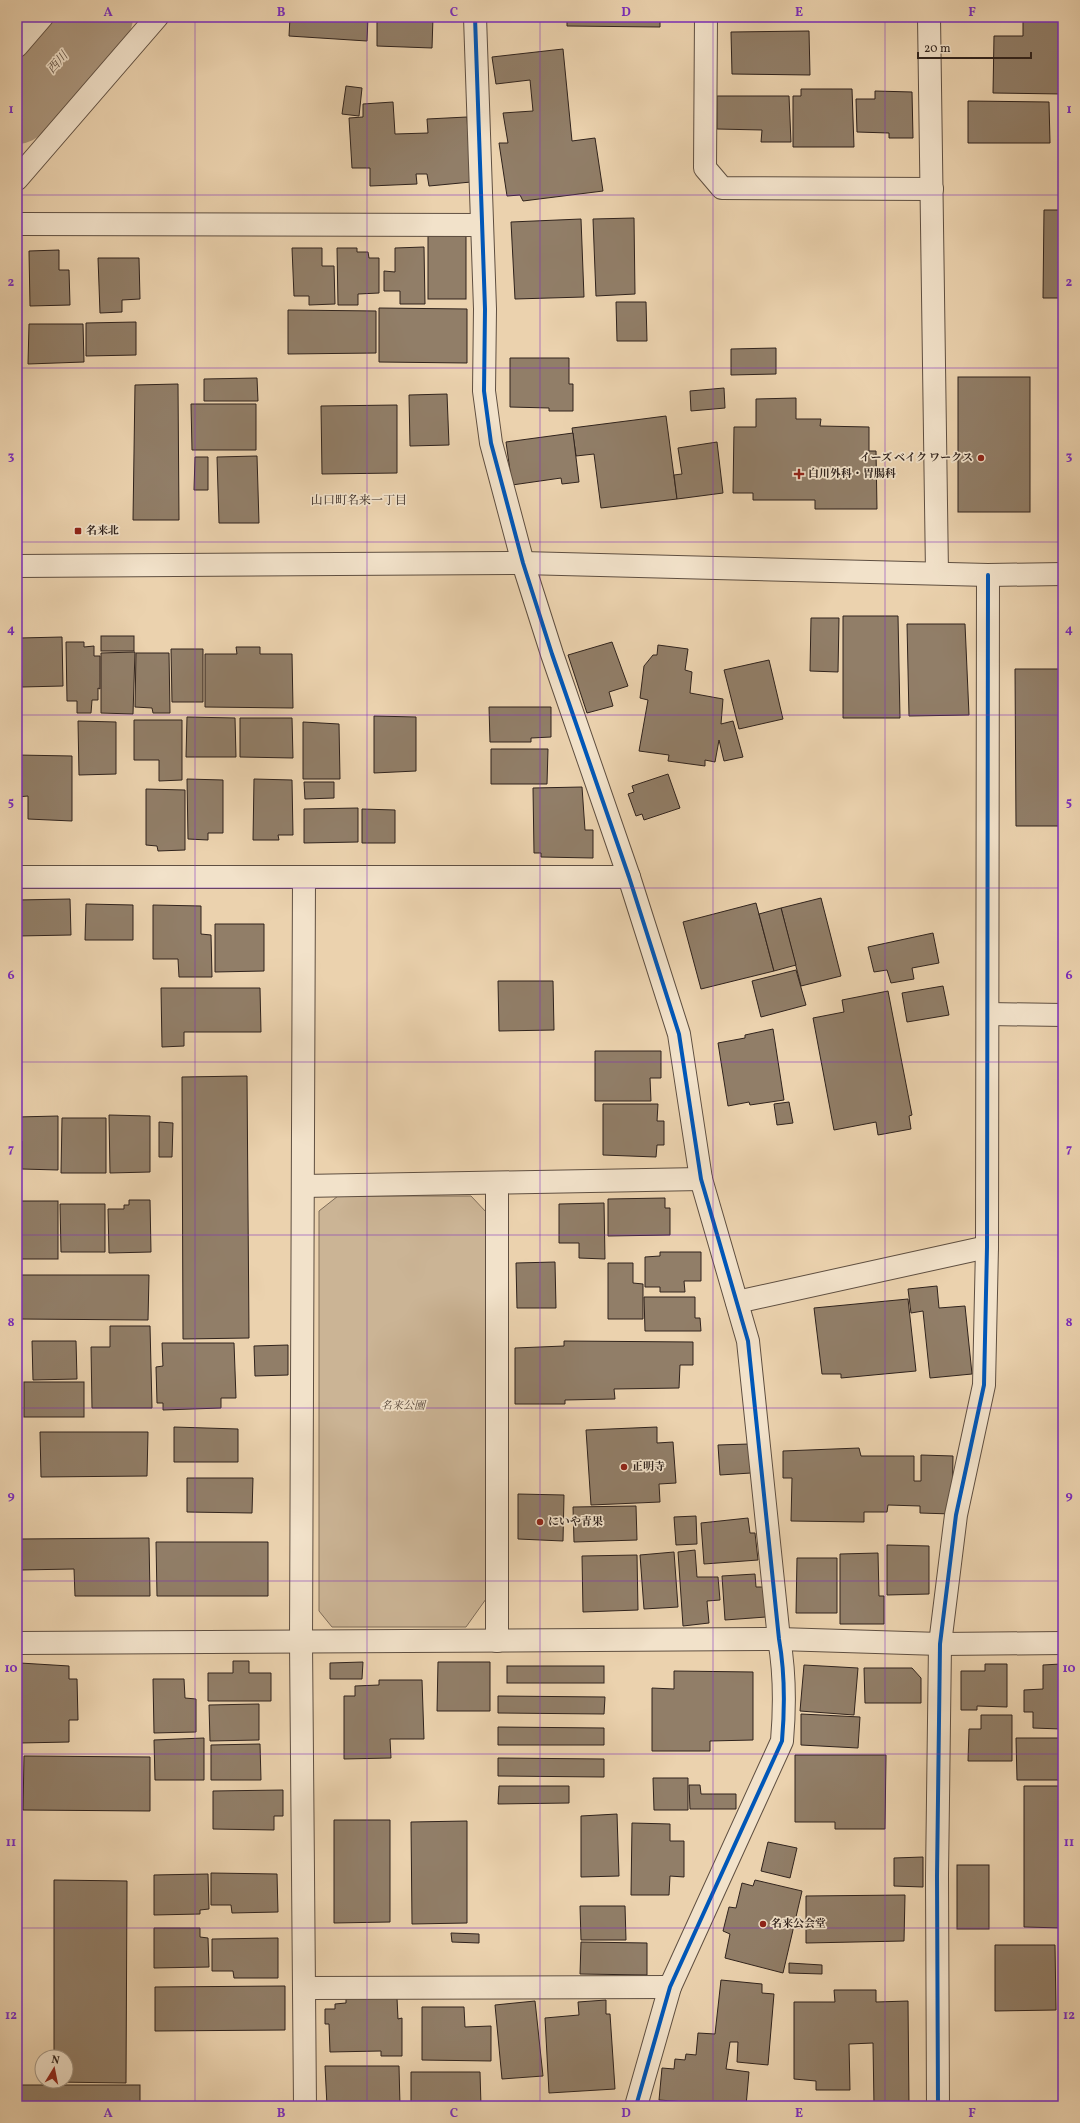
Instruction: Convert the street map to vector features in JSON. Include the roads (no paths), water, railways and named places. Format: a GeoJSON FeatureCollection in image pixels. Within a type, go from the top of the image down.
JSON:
{"type":"FeatureCollection","features":[{"type":"Feature","properties":{"kind":"street"},"geometry":{"type":"LineString","coordinates":[[17,46],[42,17]]}},
{"type":"Feature","properties":{"kind":"street"},"geometry":{"type":"LineString","coordinates":[[17,178],[157,17]]}},
{"type":"Feature","properties":{"kind":"street"},"geometry":{"type":"LineString","coordinates":[[475,17],[485,309],[484,391],[491,443],[524,563],[552,654],[629,877],[679,1034],[701,1179],[748,1341],[779,1639],[784,1669],[785,1706],[782,1741],[670,1987],[636,2106]]}},
{"type":"Feature","properties":{"kind":"street"},"geometry":{"type":"LineString","coordinates":[[706,17],[705,168],[722,188],[932,189]]}},
{"type":"Feature","properties":{"kind":"street"},"geometry":{"type":"LineString","coordinates":[[929,17],[937,573]]}},
{"type":"Feature","properties":{"kind":"street"},"geometry":{"type":"LineString","coordinates":[[17,224],[482,225]]}},
{"type":"Feature","properties":{"kind":"street"},"geometry":{"type":"LineString","coordinates":[[17,566],[524,563],[988,575],[1063,574]]}},
{"type":"Feature","properties":{"kind":"street"},"geometry":{"type":"LineString","coordinates":[[938,2106],[937,1876],[940,1644],[956,1515],[984,1385],[987,1247],[988,575]]}},
{"type":"Feature","properties":{"kind":"street"},"geometry":{"type":"LineString","coordinates":[[17,877],[629,877]]}},
{"type":"Feature","properties":{"kind":"street"},"geometry":{"type":"LineString","coordinates":[[304,878],[301,1642],[305,2106]]}},
{"type":"Feature","properties":{"kind":"street"},"geometry":{"type":"LineString","coordinates":[[988,1014],[1063,1015]]}},
{"type":"Feature","properties":{"kind":"street"},"geometry":{"type":"LineString","coordinates":[[303,1186],[701,1179]]}},
{"type":"Feature","properties":{"kind":"street"},"geometry":{"type":"LineString","coordinates":[[497,1182],[497,1641]]}},
{"type":"Feature","properties":{"kind":"street"},"geometry":{"type":"LineString","coordinates":[[737,1302],[987,1247]]}},
{"type":"Feature","properties":{"kind":"street"},"geometry":{"type":"LineString","coordinates":[[17,1643],[779,1639],[940,1644],[1063,1643]]}},
{"type":"Feature","properties":{"kind":"street"},"geometry":{"type":"LineString","coordinates":[[304,1988],[670,1987]]}},
{"type":"Feature","properties":{"kind":"waterway","name":"西川"},"geometry":{"type":"LineString","coordinates":[[17,110],[99,17]]}},
{"type":"Feature","properties":{"kind":"place","name":"イーズ ベイク ワークス"},"geometry":{"type":"Point","coordinates":[981,458]}},
{"type":"Feature","properties":{"kind":"place","name":"白川外科・胃腸科"},"geometry":{"type":"Point","coordinates":[799,474]}},
{"type":"Feature","properties":{"kind":"place","name":"名来北"},"geometry":{"type":"Point","coordinates":[78,531]}},
{"type":"Feature","properties":{"kind":"place","name":"正明寺"},"geometry":{"type":"Point","coordinates":[624,1467]}},
{"type":"Feature","properties":{"kind":"place","name":"にいや青果"},"geometry":{"type":"Point","coordinates":[540,1522]}},
{"type":"Feature","properties":{"kind":"place","name":"名来公会堂"},"geometry":{"type":"Point","coordinates":[763,1924]}},
{"type":"Feature","properties":{"kind":"district","name":"山口町名来一丁目"},"geometry":{"type":"Point","coordinates":[359,501]}},
{"type":"Feature","properties":{"kind":"park label","name":"名来公園"},"geometry":{"type":"Point","coordinates":[403,1406]}}]}
